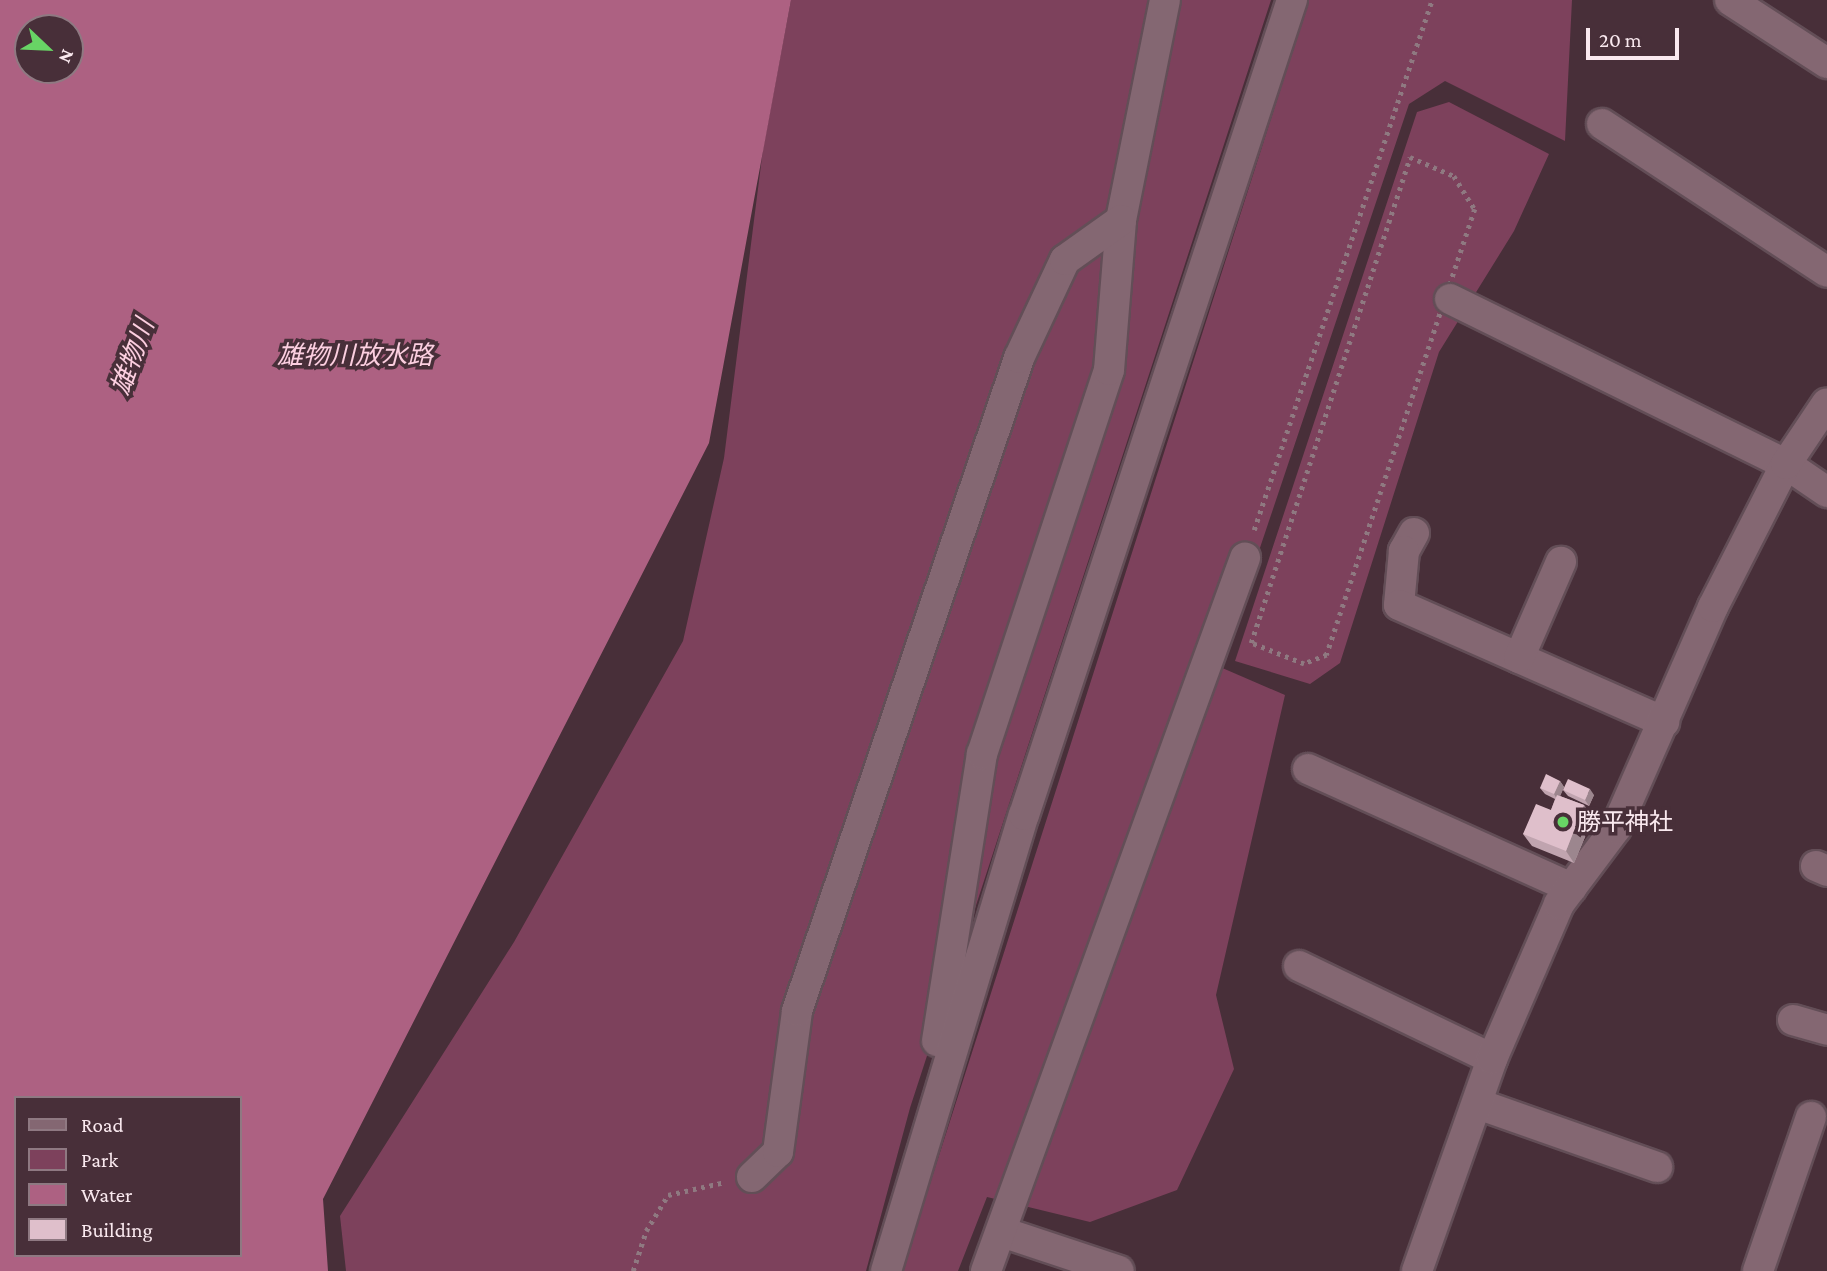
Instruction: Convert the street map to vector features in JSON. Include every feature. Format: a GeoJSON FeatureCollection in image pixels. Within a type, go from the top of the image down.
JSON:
{"type":"FeatureCollection","features":[{"type":"Feature","properties":{"kind":"street"},"geometry":{"type":"LineString","coordinates":[[922,1139],[982,754],[1109,370],[1122,220],[1165,0]]}},
{"type":"Feature","properties":{"kind":"street"},"geometry":{"type":"LineString","coordinates":[[886,1271],[922,1139],[1292,0]]}},
{"type":"Feature","properties":{"kind":"street"},"geometry":{"type":"LineString","coordinates":[[1730,0],[1827,63]]}},
{"type":"Feature","properties":{"kind":"street"},"geometry":{"type":"LineString","coordinates":[[1602,124],[1827,271]]}},
{"type":"Feature","properties":{"kind":"street"},"geometry":{"type":"LineString","coordinates":[[752,1177],[778,1152],[797,1011],[1019,358],[1065,260],[1122,220]]}},
{"type":"Feature","properties":{"kind":"street"},"geometry":{"type":"LineString","coordinates":[[1450,299],[1786,464],[1827,492]]}},
{"type":"Feature","properties":{"kind":"street"},"geometry":{"type":"LineString","coordinates":[[1417,1271],[1492,1059],[1571,888],[1616,828],[1786,464],[1827,403]]}},
{"type":"Feature","properties":{"kind":"street"},"geometry":{"type":"LineString","coordinates":[[1414,533],[1404,551],[1399,605],[1664,722]]}},
{"type":"Feature","properties":{"kind":"street"},"geometry":{"type":"LineString","coordinates":[[986,1271],[1245,558]]}},
{"type":"Feature","properties":{"kind":"street"},"geometry":{"type":"LineString","coordinates":[[1519,658],[1561,562]]}},
{"type":"Feature","properties":{"kind":"street"},"geometry":{"type":"LineString","coordinates":[[1307,769],[1571,888]]}},
{"type":"Feature","properties":{"kind":"street"},"geometry":{"type":"LineString","coordinates":[[1299,965],[1492,1059]]}},
{"type":"Feature","properties":{"kind":"street"},"geometry":{"type":"LineString","coordinates":[[1793,1020],[1827,1030]]}},
{"type":"Feature","properties":{"kind":"street"},"geometry":{"type":"LineString","coordinates":[[1478,1104],[1657,1167]]}},
{"type":"Feature","properties":{"kind":"street"},"geometry":{"type":"LineString","coordinates":[[1758,1271],[1811,1117]]}},
{"type":"Feature","properties":{"kind":"street"},"geometry":{"type":"LineString","coordinates":[[1002,1232],[1119,1271]]}},
{"type":"Feature","properties":{"kind":"path"},"geometry":{"type":"LineString","coordinates":[[1245,558],[1432,0]]}},
{"type":"Feature","properties":{"kind":"path"},"geometry":{"type":"LineString","coordinates":[[1410,156],[1454,176],[1475,209],[1450,299],[1326,655],[1304,664],[1251,643],[1410,156]]}},
{"type":"Feature","properties":{"kind":"path"},"geometry":{"type":"LineString","coordinates":[[633,1271],[646,1231],[668,1195],[752,1177]]}},
{"type":"Feature","properties":{"kind":"green space"},"geometry":{"type":"Polygon","coordinates":[[[791,0],[1271,0],[910,1108],[866,1271],[346,1271],[340,1216],[514,942],[683,641],[724,458],[763,149],[791,0]]]}},
{"type":"Feature","properties":{"kind":"green space"},"geometry":{"type":"Polygon","coordinates":[[[1309,0],[1572,0],[1565,141],[1445,81],[1409,104],[1220,667],[1285,695],[1216,995],[1234,1069],[1177,1190],[1090,1222],[987,1197],[958,1271],[902,1271],[1309,0]]]}},
{"type":"Feature","properties":{"kind":"green space"},"geometry":{"type":"Polygon","coordinates":[[[1449,102],[1549,154],[1514,231],[1439,352],[1340,663],[1310,684],[1235,661],[1417,112],[1449,102]]]}},
{"type":"Feature","properties":{"kind":"water","name":"雄物川放水路"},"geometry":{"type":"Polygon","coordinates":[[[0,0],[791,0],[709,443],[323,1199],[328,1271],[0,1271],[0,0]]]}},
{"type":"Feature","properties":{"kind":"building"},"geometry":{"type":"Polygon","coordinates":[[[1546,774],[1560,781],[1554,794],[1540,788],[1546,774]]]}},
{"type":"Feature","properties":{"kind":"building"},"geometry":{"type":"Polygon","coordinates":[[[1568,779],[1590,789],[1585,800],[1563,790],[1568,779]]]}},
{"type":"Feature","properties":{"kind":"building"},"geometry":{"type":"Polygon","coordinates":[[[1557,795],[1584,805],[1566,851],[1523,834],[1536,804],[1551,810],[1557,795]]]}},
{"type":"Feature","properties":{"kind":"place","name":"勝平神社"},"geometry":{"type":"Point","coordinates":[1563,822]}},
{"type":"Feature","properties":{"kind":"water label","name":"雄物川"},"geometry":{"type":"Point","coordinates":[133,357]}}]}
